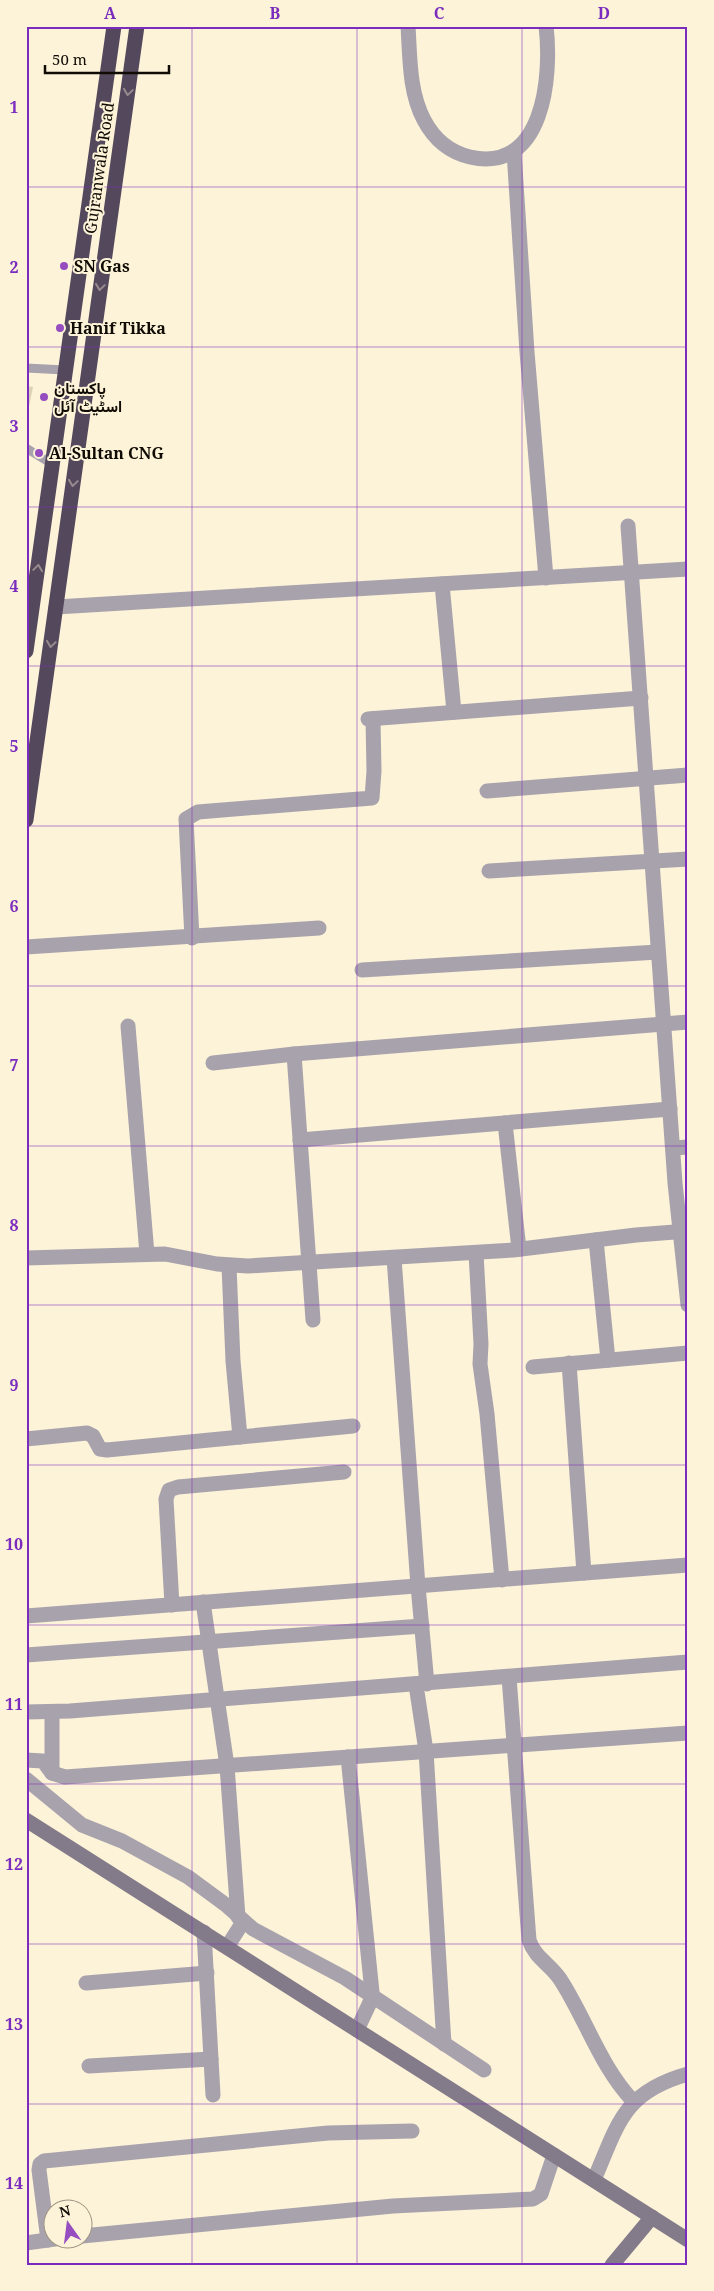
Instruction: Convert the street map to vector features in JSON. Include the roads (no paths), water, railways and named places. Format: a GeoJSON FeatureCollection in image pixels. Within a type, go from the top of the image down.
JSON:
{"type":"FeatureCollection","features":[{"type":"Feature","properties":{"kind":"highway","name":"Gujranwala Road"},"geometry":{"type":"LineString","coordinates":[[26,651],[29,611],[52,464],[114,26]]}},
{"type":"Feature","properties":{"kind":"highway","name":"Gujranwala Road"},"geometry":{"type":"LineString","coordinates":[[26,820],[137,26]]}},
{"type":"Feature","properties":{"kind":"highway"},"geometry":{"type":"LineString","coordinates":[[65,370],[88,375]]}},
{"type":"Feature","properties":{"kind":"main road"},"geometry":{"type":"LineString","coordinates":[[26,1820],[688,2240]]}},
{"type":"Feature","properties":{"kind":"main road"},"geometry":{"type":"LineString","coordinates":[[612,2265],[652,2217]]}},
{"type":"Feature","properties":{"kind":"street"},"geometry":{"type":"LineString","coordinates":[[408,26],[416,102],[430,132],[440,142],[465,155],[488,158],[514,152],[527,140],[540,114],[545,91],[548,56],[546,26]]}},
{"type":"Feature","properties":{"kind":"street"},"geometry":{"type":"LineString","coordinates":[[514,152],[527,352],[546,578]]}},
{"type":"Feature","properties":{"kind":"street"},"geometry":{"type":"LineString","coordinates":[[628,526],[670,1109],[680,1147],[688,1306]]}},
{"type":"Feature","properties":{"kind":"street"},"geometry":{"type":"LineString","coordinates":[[56,607],[688,569]]}},
{"type":"Feature","properties":{"kind":"street"},"geometry":{"type":"LineString","coordinates":[[442,584],[454,712]]}},
{"type":"Feature","properties":{"kind":"street"},"geometry":{"type":"LineString","coordinates":[[192,938],[186,819],[198,812],[369,800],[374,792],[371,719],[641,698]]}},
{"type":"Feature","properties":{"kind":"street"},"geometry":{"type":"LineString","coordinates":[[487,791],[688,775]]}},
{"type":"Feature","properties":{"kind":"street"},"geometry":{"type":"LineString","coordinates":[[490,871],[688,859]]}},
{"type":"Feature","properties":{"kind":"street"},"geometry":{"type":"LineString","coordinates":[[26,948],[319,928]]}},
{"type":"Feature","properties":{"kind":"street"},"geometry":{"type":"LineString","coordinates":[[362,970],[658,952]]}},
{"type":"Feature","properties":{"kind":"street"},"geometry":{"type":"LineString","coordinates":[[213,1063],[294,1054],[688,1022]]}},
{"type":"Feature","properties":{"kind":"street"},"geometry":{"type":"LineString","coordinates":[[128,1026],[146,1254]]}},
{"type":"Feature","properties":{"kind":"street"},"geometry":{"type":"LineString","coordinates":[[294,1054],[313,1320]]}},
{"type":"Feature","properties":{"kind":"street"},"geometry":{"type":"LineString","coordinates":[[300,1140],[670,1109]]}},
{"type":"Feature","properties":{"kind":"street"},"geometry":{"type":"LineString","coordinates":[[505,1122],[519,1249]]}},
{"type":"Feature","properties":{"kind":"street"},"geometry":{"type":"LineString","coordinates":[[26,1258],[165,1254],[229,1266],[309,1263],[476,1253],[684,1232]]}},
{"type":"Feature","properties":{"kind":"street"},"geometry":{"type":"LineString","coordinates":[[596,1240],[608,1360]]}},
{"type":"Feature","properties":{"kind":"street"},"geometry":{"type":"LineString","coordinates":[[476,1253],[482,1391],[486,1414],[502,1580]]}},
{"type":"Feature","properties":{"kind":"street"},"geometry":{"type":"LineString","coordinates":[[394,1258],[422,1626],[422,1684],[444,2044]]}},
{"type":"Feature","properties":{"kind":"street"},"geometry":{"type":"LineString","coordinates":[[229,1266],[233,1361],[240,1437]]}},
{"type":"Feature","properties":{"kind":"street"},"geometry":{"type":"LineString","coordinates":[[533,1367],[688,1353]]}},
{"type":"Feature","properties":{"kind":"street"},"geometry":{"type":"LineString","coordinates":[[569,1364],[584,1573]]}},
{"type":"Feature","properties":{"kind":"street"},"geometry":{"type":"LineString","coordinates":[[26,1439],[87,1433],[93,1436],[100,1448],[107,1450],[353,1426]]}},
{"type":"Feature","properties":{"kind":"street"},"geometry":{"type":"LineString","coordinates":[[172,1605],[166,1499],[169,1490],[178,1487],[344,1472]]}},
{"type":"Feature","properties":{"kind":"street"},"geometry":{"type":"LineString","coordinates":[[26,1616],[688,1565]]}},
{"type":"Feature","properties":{"kind":"street"},"geometry":{"type":"LineString","coordinates":[[204,1602],[227,1766],[240,1919],[227,1947]]}},
{"type":"Feature","properties":{"kind":"street"},"geometry":{"type":"LineString","coordinates":[[26,1655],[422,1626]]}},
{"type":"Feature","properties":{"kind":"street"},"geometry":{"type":"LineString","coordinates":[[26,1712],[52,1712],[218,1700],[688,1662]]}},
{"type":"Feature","properties":{"kind":"street"},"geometry":{"type":"LineString","coordinates":[[509,1677],[531,1944],[537,1956],[560,1980],[612,2076],[633,2102]]}},
{"type":"Feature","properties":{"kind":"street"},"geometry":{"type":"LineString","coordinates":[[52,1712],[52,1773]]}},
{"type":"Feature","properties":{"kind":"street"},"geometry":{"type":"LineString","coordinates":[[26,1760],[43,1761],[52,1773],[65,1777],[688,1733]]}},
{"type":"Feature","properties":{"kind":"street"},"geometry":{"type":"LineString","coordinates":[[348,1757],[372,1998],[358,2030]]}},
{"type":"Feature","properties":{"kind":"street"},"geometry":{"type":"LineString","coordinates":[[26,1779],[82,1825],[122,1841],[188,1877],[226,1905],[240,1919],[289,1950],[339,1974],[372,1998],[484,2070]]}},
{"type":"Feature","properties":{"kind":"street"},"geometry":{"type":"LineString","coordinates":[[204,1932],[213,2095]]}},
{"type":"Feature","properties":{"kind":"street"},"geometry":{"type":"LineString","coordinates":[[86,1983],[206,1973]]}},
{"type":"Feature","properties":{"kind":"street"},"geometry":{"type":"LineString","coordinates":[[89,2066],[211,2059]]}},
{"type":"Feature","properties":{"kind":"street"},"geometry":{"type":"LineString","coordinates":[[594,2180],[620,2118],[633,2102],[659,2083],[688,2074]]}},
{"type":"Feature","properties":{"kind":"street"},"geometry":{"type":"LineString","coordinates":[[45,2198],[39,2170],[40,2164],[44,2160],[328,2133],[412,2131]]}},
{"type":"Feature","properties":{"kind":"street"},"geometry":{"type":"LineString","coordinates":[[92,2235],[393,2206],[533,2198],[541,2194],[554,2155]]}},
{"type":"Feature","properties":{"kind":"street"},"geometry":{"type":"LineString","coordinates":[[26,2243],[42,2241]]}},
{"type":"Feature","properties":{"kind":"lane"},"geometry":{"type":"LineString","coordinates":[[26,368],[65,370]]}},
{"type":"Feature","properties":{"kind":"lane"},"geometry":{"type":"LineString","coordinates":[[26,448],[52,464]]}},
{"type":"Feature","properties":{"kind":"place","name":"SN Gas"},"geometry":{"type":"Point","coordinates":[64,266]}},
{"type":"Feature","properties":{"kind":"place","name":"Hanif Tikka"},"geometry":{"type":"Point","coordinates":[60,328]}},
{"type":"Feature","properties":{"kind":"place","name":"پاکستان اسٹیٹ آئل"},"geometry":{"type":"Point","coordinates":[44,397]}},
{"type":"Feature","properties":{"kind":"place","name":"Al-Sultan CNG"},"geometry":{"type":"Point","coordinates":[39,453]}}]}
